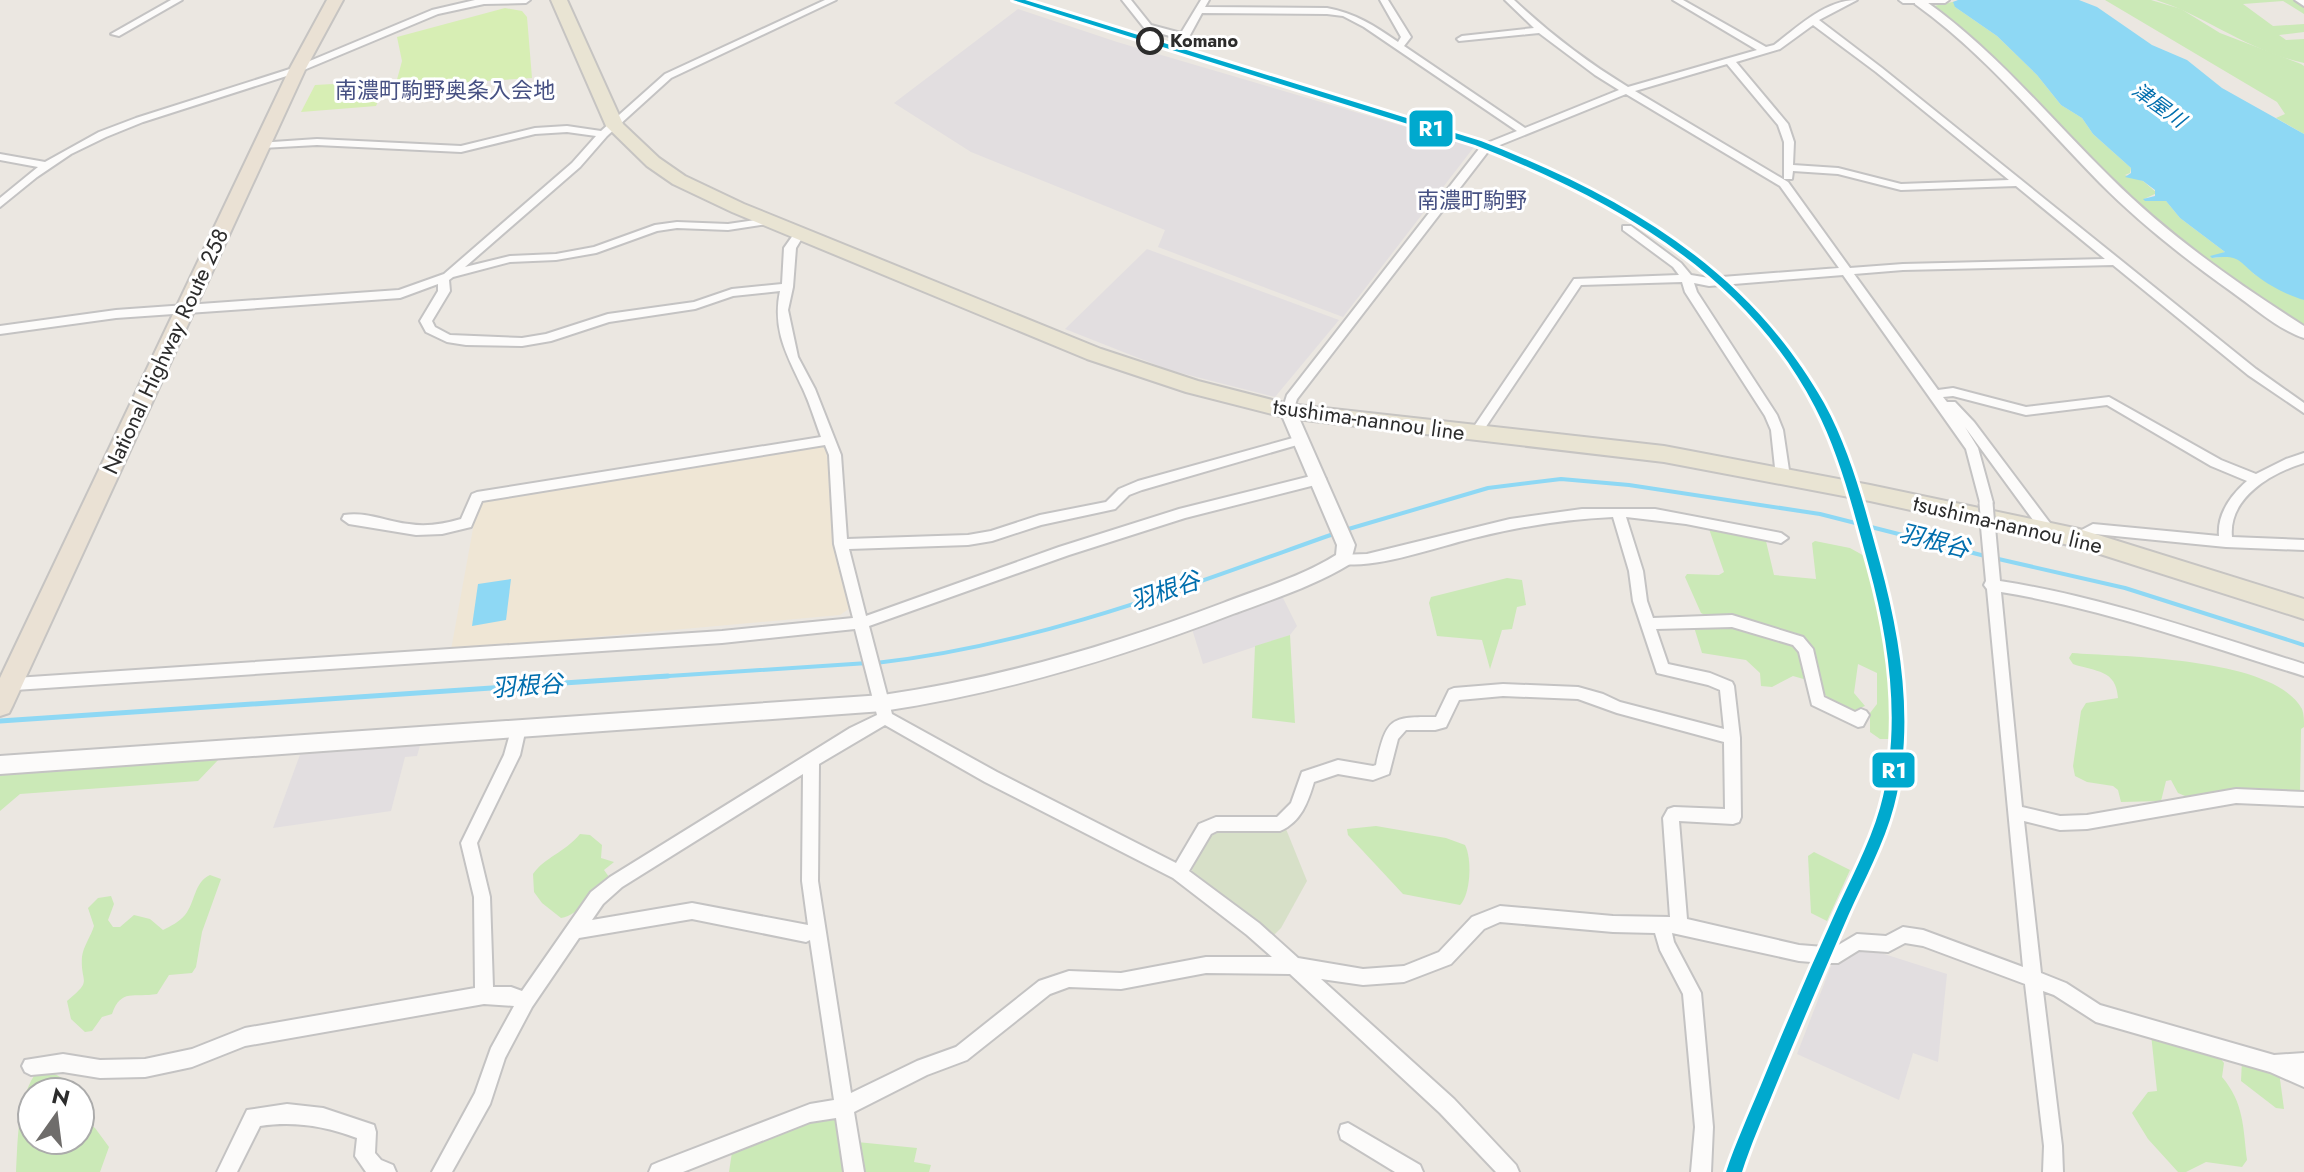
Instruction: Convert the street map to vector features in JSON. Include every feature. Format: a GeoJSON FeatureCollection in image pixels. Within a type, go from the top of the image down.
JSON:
{"type":"FeatureCollection","features":[{"type":"Feature","properties":{"kind":"highway","name":"National Highway Route 258"},"geometry":{"type":"LineString","coordinates":[[4,692],[297,70],[335,0]]}},
{"type":"Feature","properties":{"kind":"main road","name":"tsushima-nannou line"},"geometry":{"type":"LineString","coordinates":[[559,0],[609,130],[679,180],[770,221],[1094,354],[1193,387],[1288,411],[1664,454],[2049,531],[2304,609]]}},
{"type":"Feature","properties":{"kind":"street"},"geometry":{"type":"LineString","coordinates":[[116,34],[178,0]]}},
{"type":"Feature","properties":{"kind":"street"},"geometry":{"type":"LineString","coordinates":[[0,204],[44,165],[100,134],[297,70],[411,21],[482,1],[526,0]]}},
{"type":"Feature","properties":{"kind":"street"},"geometry":{"type":"LineString","coordinates":[[787,287],[732,293],[681,308],[608,318],[547,338],[522,342],[447,338],[430,329],[426,321],[444,291],[446,278],[576,165],[609,130],[680,68],[832,0]]}},
{"type":"Feature","properties":{"kind":"street"},"geometry":{"type":"LineString","coordinates":[[1126,0],[1148,27],[1184,37],[1205,0]]}},
{"type":"Feature","properties":{"kind":"street"},"geometry":{"type":"LineString","coordinates":[[1384,0],[1406,37],[1399,47]]}},
{"type":"Feature","properties":{"kind":"street"},"geometry":{"type":"LineString","coordinates":[[1509,0],[1541,30],[1598,73],[1784,184],[1972,448],[1986,503],[1991,580],[2006,696],[2015,812],[2053,1172]]}},
{"type":"Feature","properties":{"kind":"street"},"geometry":{"type":"LineString","coordinates":[[1677,0],[1764,50]]}},
{"type":"Feature","properties":{"kind":"street"},"geometry":{"type":"LineString","coordinates":[[1345,552],[1322,487],[1288,411],[1291,398],[1482,151],[1494,142],[1627,90],[1777,47],[1823,13],[1853,0]]}},
{"type":"Feature","properties":{"kind":"street"},"geometry":{"type":"LineString","coordinates":[[1903,0],[1945,0]]}},
{"type":"Feature","properties":{"kind":"street"},"geometry":{"type":"LineString","coordinates":[[1921,1],[1990,57],[2149,223],[2246,296],[2304,333]]}},
{"type":"Feature","properties":{"kind":"street"},"geometry":{"type":"LineString","coordinates":[[1200,10],[1345,14],[1523,131]]}},
{"type":"Feature","properties":{"kind":"street"},"geometry":{"type":"LineString","coordinates":[[1813,20],[1879,70],[2113,262],[2304,409]]}},
{"type":"Feature","properties":{"kind":"street"},"geometry":{"type":"LineString","coordinates":[[1462,39],[1541,30]]}},
{"type":"Feature","properties":{"kind":"street"},"geometry":{"type":"LineString","coordinates":[[1729,60],[1783,124],[1789,142],[1790,168],[1784,184]]}},
{"type":"Feature","properties":{"kind":"street"},"geometry":{"type":"LineString","coordinates":[[262,145],[317,142],[461,149],[535,131],[609,130]]}},
{"type":"Feature","properties":{"kind":"street"},"geometry":{"type":"LineString","coordinates":[[0,157],[44,165]]}},
{"type":"Feature","properties":{"kind":"street"},"geometry":{"type":"LineString","coordinates":[[1790,168],[1846,172],[1901,187],[2017,183]]}},
{"type":"Feature","properties":{"kind":"street"},"geometry":{"type":"LineString","coordinates":[[0,330],[185,308],[392,295],[510,259],[556,257],[596,250],[655,228],[677,225],[728,227],[770,221]]}},
{"type":"Feature","properties":{"kind":"street"},"geometry":{"type":"LineString","coordinates":[[1627,228],[1677,265],[1687,278],[1691,292],[1771,415],[1777,430],[1783,477]]}},
{"type":"Feature","properties":{"kind":"street"},"geometry":{"type":"LineString","coordinates":[[800,233],[790,248],[782,310],[792,357],[835,455],[841,544],[883,705],[991,777],[1179,873],[1253,929],[1294,966],[1447,1106],[1509,1172]]}},
{"type":"Feature","properties":{"kind":"street"},"geometry":{"type":"LineString","coordinates":[[1475,434],[1578,282],[1687,278],[1729,281],[1845,271],[2113,262]]}},
{"type":"Feature","properties":{"kind":"street"},"geometry":{"type":"LineString","coordinates":[[1936,394],[1953,392],[2026,411],[2109,401],[2216,463],[2257,480]]}},
{"type":"Feature","properties":{"kind":"street"},"geometry":{"type":"LineString","coordinates":[[1936,394],[1958,410],[2049,531]]}},
{"type":"Feature","properties":{"kind":"street"},"geometry":{"type":"LineString","coordinates":[[349,519],[373,520],[414,530],[455,526],[466,523],[477,497],[829,440]]}},
{"type":"Feature","properties":{"kind":"street"},"geometry":{"type":"LineString","coordinates":[[841,544],[968,540],[992,536],[1040,520],[1110,506],[1124,492],[1138,486],[1300,440]]}},
{"type":"Feature","properties":{"kind":"street"},"geometry":{"type":"LineString","coordinates":[[2226,542],[2223,531],[2228,511],[2257,480],[2285,462],[2304,458]]}},
{"type":"Feature","properties":{"kind":"street"},"geometry":{"type":"LineString","coordinates":[[4,692],[722,637],[864,630],[1064,551],[1169,518],[1322,487]]}},
{"type":"Feature","properties":{"kind":"street"},"geometry":{"type":"LineString","coordinates":[[1345,552],[1367,559],[1526,522],[1618,513],[1653,514],[1781,538]]}},
{"type":"Feature","properties":{"kind":"street"},"geometry":{"type":"LineString","coordinates":[[1618,513],[1662,669],[1710,679],[1727,686],[1732,738],[1733,817],[1683,813],[1674,814],[1671,818],[1670,925],[1666,944],[1692,993],[1704,1127],[1701,1172]]}},
{"type":"Feature","properties":{"kind":"street"},"geometry":{"type":"LineString","coordinates":[[2079,538],[2093,529],[2226,542],[2304,545]]}},
{"type":"Feature","properties":{"kind":"street"},"geometry":{"type":"LineString","coordinates":[[0,765],[883,705],[941,697],[1094,658],[1323,572],[1345,552]]}},
{"type":"Feature","properties":{"kind":"street"},"geometry":{"type":"LineString","coordinates":[[1991,580],[2094,605],[2304,670]]}},
{"type":"Feature","properties":{"kind":"street"},"geometry":{"type":"LineString","coordinates":[[1648,624],[1732,621],[1798,641],[1806,649],[1817,701],[1858,721],[1861,715]]}},
{"type":"Feature","properties":{"kind":"street"},"geometry":{"type":"LineString","coordinates":[[1179,873],[1205,829],[1216,824],[1280,824],[1298,807],[1308,777],[1338,767],[1373,773],[1383,769],[1391,734],[1401,724],[1411,721],[1441,722],[1454,694],[1503,690],[1578,693],[1617,707],[1732,738]]}},
{"type":"Feature","properties":{"kind":"street"},"geometry":{"type":"LineString","coordinates":[[442,1172],[483,1097],[497,1054],[526,1001],[597,898],[616,882],[811,760],[883,705]]}},
{"type":"Feature","properties":{"kind":"street"},"geometry":{"type":"LineString","coordinates":[[484,995],[482,897],[469,843],[512,755],[518,728]]}},
{"type":"Feature","properties":{"kind":"street"},"geometry":{"type":"LineString","coordinates":[[811,760],[810,881],[854,1172]]}},
{"type":"Feature","properties":{"kind":"street"},"geometry":{"type":"LineString","coordinates":[[2015,812],[2060,823],[2087,822],[2236,796],[2304,799]]}},
{"type":"Feature","properties":{"kind":"street"},"geometry":{"type":"LineString","coordinates":[[573,931],[692,911],[806,934],[817,930]]}},
{"type":"Feature","properties":{"kind":"street"},"geometry":{"type":"LineString","coordinates":[[659,1172],[810,1113],[844,1107],[923,1067],[961,1054],[1045,987],[1069,979],[1121,981],[1206,965],[1294,966],[1363,977],[1404,974],[1445,958],[1478,923],[1500,914],[1670,925],[1799,953],[1824,955],[1838,955],[1857,942],[1888,944],[1903,935],[1923,938],[2060,989],[2096,1013],[2272,1063],[2304,1078]]}},
{"type":"Feature","properties":{"kind":"street"},"geometry":{"type":"LineString","coordinates":[[31,1066],[63,1063],[100,1069],[145,1068],[192,1058],[245,1037],[484,995],[511,996],[526,1001]]}},
{"type":"Feature","properties":{"kind":"street"},"geometry":{"type":"LineString","coordinates":[[2272,1063],[2304,1062]]}},
{"type":"Feature","properties":{"kind":"street"},"geometry":{"type":"LineString","coordinates":[[227,1172],[254,1117],[292,1111],[320,1114],[367,1132],[365,1156],[374,1167],[386,1172]]}},
{"type":"Feature","properties":{"kind":"street"},"geometry":{"type":"LineString","coordinates":[[1348,1132],[1413,1172]]}},
{"type":"Feature","properties":{"kind":"shaded area"},"geometry":{"type":"Polygon","coordinates":[[[1018,9],[1117,42],[1474,147],[1343,317],[1158,247],[1165,230],[971,152],[894,103],[1018,9]]]}},
{"type":"Feature","properties":{"kind":"shaded area"},"geometry":{"type":"Polygon","coordinates":[[[1147,249],[1339,320],[1275,397],[1169,370],[1065,329],[1147,249]]]}},
{"type":"Feature","properties":{"kind":"shaded area"},"geometry":{"type":"Polygon","coordinates":[[[825,443],[850,608],[840,615],[451,650],[478,501],[825,443]]]}},
{"type":"Feature","properties":{"kind":"shaded area"},"geometry":{"type":"Polygon","coordinates":[[[1282,596],[1297,626],[1290,635],[1203,664],[1192,629],[1282,596]]]}},
{"type":"Feature","properties":{"kind":"shaded area"},"geometry":{"type":"Polygon","coordinates":[[[421,742],[417,756],[405,757],[391,811],[273,828],[301,752],[421,742]]]}},
{"type":"Feature","properties":{"kind":"shaded area"},"geometry":{"type":"Polygon","coordinates":[[[1859,946],[1947,974],[1938,1062],[1913,1053],[1899,1100],[1797,1054],[1833,961],[1859,946]]]}},
{"type":"Feature","properties":{"kind":"green space"},"geometry":{"type":"Polygon","coordinates":[[[2105,0],[2151,0],[2181,9],[2220,33],[2304,66],[2304,134],[2276,118],[2285,114],[2277,102],[2105,0]]]}},
{"type":"Feature","properties":{"kind":"green space"},"geometry":{"type":"Polygon","coordinates":[[[2156,0],[2296,0],[2304,4],[2304,14],[2283,1],[2243,4],[2273,26],[2304,24],[2304,32],[2279,35],[2286,40],[2304,39],[2304,63],[2265,51],[2156,0]]]}},
{"type":"Feature","properties":{"kind":"green space"},"geometry":{"type":"Polygon","coordinates":[[[1957,1],[1955,7],[1997,36],[2037,75],[2061,105],[2082,118],[2093,134],[2131,168],[2130,173],[2125,175],[2143,181],[2157,193],[2144,199],[2166,201],[2180,218],[2225,252],[2212,258],[2231,256],[2245,262],[2254,274],[2304,300],[2304,326],[2252,294],[2155,220],[2099,168],[2004,66],[1926,3],[1934,6],[1957,1]]]}},
{"type":"Feature","properties":{"kind":"green space"},"geometry":{"type":"Polygon","coordinates":[[[505,8],[522,11],[527,17],[532,78],[395,87],[402,61],[397,37],[505,8]]]}},
{"type":"Feature","properties":{"kind":"green space"},"geometry":{"type":"Polygon","coordinates":[[[387,81],[376,106],[301,112],[315,85],[387,81]]]}},
{"type":"Feature","properties":{"kind":"green space"},"geometry":{"type":"Polygon","coordinates":[[[1708,526],[1765,537],[1774,575],[1816,579],[1812,543],[1815,541],[1850,548],[1868,558],[1889,651],[1890,739],[1880,739],[1870,732],[1870,713],[1877,704],[1877,673],[1858,664],[1854,693],[1865,706],[1850,712],[1830,699],[1820,687],[1813,648],[1799,639],[1701,613],[1685,577],[1687,574],[1719,575],[1724,572],[1708,526]]]}},
{"type":"Feature","properties":{"kind":"green space"},"geometry":{"type":"Polygon","coordinates":[[[1507,578],[1522,580],[1526,605],[1517,607],[1512,629],[1502,630],[1490,669],[1482,640],[1437,636],[1429,603],[1431,597],[1507,578]]]}},
{"type":"Feature","properties":{"kind":"green space"},"geometry":{"type":"Polygon","coordinates":[[[1734,626],[1794,643],[1800,648],[1807,680],[1793,676],[1772,687],[1761,686],[1760,673],[1746,660],[1702,653],[1694,627],[1734,626]]]}},
{"type":"Feature","properties":{"kind":"green space"},"geometry":{"type":"Polygon","coordinates":[[[1290,635],[1295,723],[1252,718],[1255,646],[1290,635]]]}},
{"type":"Feature","properties":{"kind":"green space"},"geometry":{"type":"Polygon","coordinates":[[[2072,653],[2161,659],[2231,669],[2262,679],[2286,692],[2304,715],[2300,793],[2185,796],[2178,793],[2171,780],[2166,781],[2161,801],[2121,802],[2118,790],[2113,786],[2087,782],[2075,776],[2073,766],[2081,711],[2086,703],[2118,698],[2109,677],[2073,664],[2069,658],[2072,653]]]}},
{"type":"Feature","properties":{"kind":"green space"},"geometry":{"type":"Polygon","coordinates":[[[219,759],[198,781],[20,794],[0,811],[0,773],[219,759]]]}},
{"type":"Feature","properties":{"kind":"green space"},"geometry":{"type":"Polygon","coordinates":[[[1376,826],[1446,838],[1465,845],[1469,876],[1460,905],[1403,894],[1348,835],[1347,829],[1376,826]]]}},
{"type":"Feature","properties":{"kind":"green space"},"geometry":{"type":"Polygon","coordinates":[[[1286,829],[1307,881],[1281,928],[1271,938],[1193,876],[1192,870],[1209,837],[1221,831],[1286,829]]]}},
{"type":"Feature","properties":{"kind":"green space"},"geometry":{"type":"Polygon","coordinates":[[[580,834],[590,835],[602,845],[601,858],[614,862],[604,870],[609,877],[587,901],[575,912],[561,918],[534,892],[533,874],[580,834]]]}},
{"type":"Feature","properties":{"kind":"green space"},"geometry":{"type":"Polygon","coordinates":[[[1814,852],[1850,870],[1827,921],[1811,913],[1808,856],[1814,852]]]}},
{"type":"Feature","properties":{"kind":"green space"},"geometry":{"type":"Polygon","coordinates":[[[210,875],[221,879],[202,932],[196,967],[192,973],[169,975],[157,994],[124,997],[112,1014],[102,1017],[92,1031],[85,1032],[71,1019],[67,1001],[84,981],[83,953],[94,926],[88,908],[98,898],[111,896],[114,904],[108,920],[113,927],[120,927],[134,915],[150,919],[163,930],[185,915],[201,883],[210,875]]]}},
{"type":"Feature","properties":{"kind":"green space"},"geometry":{"type":"Polygon","coordinates":[[[2151,1034],[2216,1053],[2224,1063],[2222,1077],[2235,1096],[2243,1126],[2247,1160],[2242,1167],[2206,1162],[2186,1172],[2178,1172],[2148,1139],[2132,1113],[2148,1092],[2157,1091],[2151,1034]]]}},
{"type":"Feature","properties":{"kind":"green space"},"geometry":{"type":"Polygon","coordinates":[[[2242,1060],[2279,1072],[2284,1109],[2276,1108],[2241,1081],[2242,1060]]]}},
{"type":"Feature","properties":{"kind":"green space"},"geometry":{"type":"Polygon","coordinates":[[[38,1070],[59,1076],[34,1076],[38,1070]]]}},
{"type":"Feature","properties":{"kind":"green space"},"geometry":{"type":"Polygon","coordinates":[[[838,1115],[846,1172],[729,1172],[732,1152],[809,1117],[838,1115]]]}},
{"type":"Feature","properties":{"kind":"green space"},"geometry":{"type":"Polygon","coordinates":[[[96,1129],[109,1147],[100,1172],[16,1172],[17,1156],[96,1156],[96,1129]]]}},
{"type":"Feature","properties":{"kind":"green space"},"geometry":{"type":"Polygon","coordinates":[[[857,1142],[917,1148],[914,1162],[931,1165],[929,1172],[861,1172],[857,1142]]]}},
{"type":"Feature","properties":{"kind":"water","name":"津屋川"},"geometry":{"type":"Polygon","coordinates":[[[2079,0],[2097,7],[2152,45],[2187,60],[2222,88],[2304,134],[2304,300],[2268,283],[2238,260],[2212,258],[2210,256],[2225,252],[2180,218],[2166,201],[2145,201],[2143,199],[2155,196],[2155,190],[2143,181],[2125,177],[2131,173],[2131,168],[2093,134],[2082,118],[2061,105],[2037,75],[1997,36],[1955,7],[1953,2],[2079,0]]]}},
{"type":"Feature","properties":{"kind":"water"},"geometry":{"type":"Polygon","coordinates":[[[511,579],[506,620],[472,626],[478,584],[511,579]]]}},
{"type":"Feature","properties":{"kind":"waterway","name":"羽根谷"},"geometry":{"type":"LineString","coordinates":[[1345,530],[1488,488],[1561,479],[1629,485],[1820,514],[1985,556]]}},
{"type":"Feature","properties":{"kind":"waterway","name":"羽根谷"},"geometry":{"type":"LineString","coordinates":[[876,663],[994,643],[1109,612],[1336,533]]}},
{"type":"Feature","properties":{"kind":"waterway","name":"羽根谷"},"geometry":{"type":"LineString","coordinates":[[1994,558],[2125,588],[2304,645]]}},
{"type":"Feature","properties":{"kind":"waterway","name":"羽根谷"},"geometry":{"type":"LineString","coordinates":[[648,677],[868,663]]}},
{"type":"Feature","properties":{"kind":"waterway","name":"羽根谷"},"geometry":{"type":"LineString","coordinates":[[648,677],[668,676]]}},
{"type":"Feature","properties":{"kind":"waterway","name":"羽根谷"},"geometry":{"type":"LineString","coordinates":[[0,721],[648,677]]}},
{"type":"Feature","properties":{"kind":"waterway","name":"羽根谷"},"geometry":{"type":"LineString","coordinates":[[638,678],[648,677]]}},
{"type":"Feature","properties":{"kind":"transit line","name":"R1"},"geometry":{"type":"LineString","coordinates":[[1017,0],[1478,143],[1579,186],[1673,242],[1716,276],[1755,314],[1790,357],[1819,404],[1848,474],[1885,607],[1897,700],[1895,763],[1890,794],[1877,837],[1794,1024],[1734,1172]]}},
{"type":"Feature","properties":{"kind":"place","name":"Komano"},"geometry":{"type":"Point","coordinates":[1150,41]}},
{"type":"Feature","properties":{"kind":"district","name":"南濃町駒野奥条入会地"},"geometry":{"type":"Point","coordinates":[445,90]}},
{"type":"Feature","properties":{"kind":"district","name":"南濃町駒野"},"geometry":{"type":"Point","coordinates":[1472,200]}}]}
